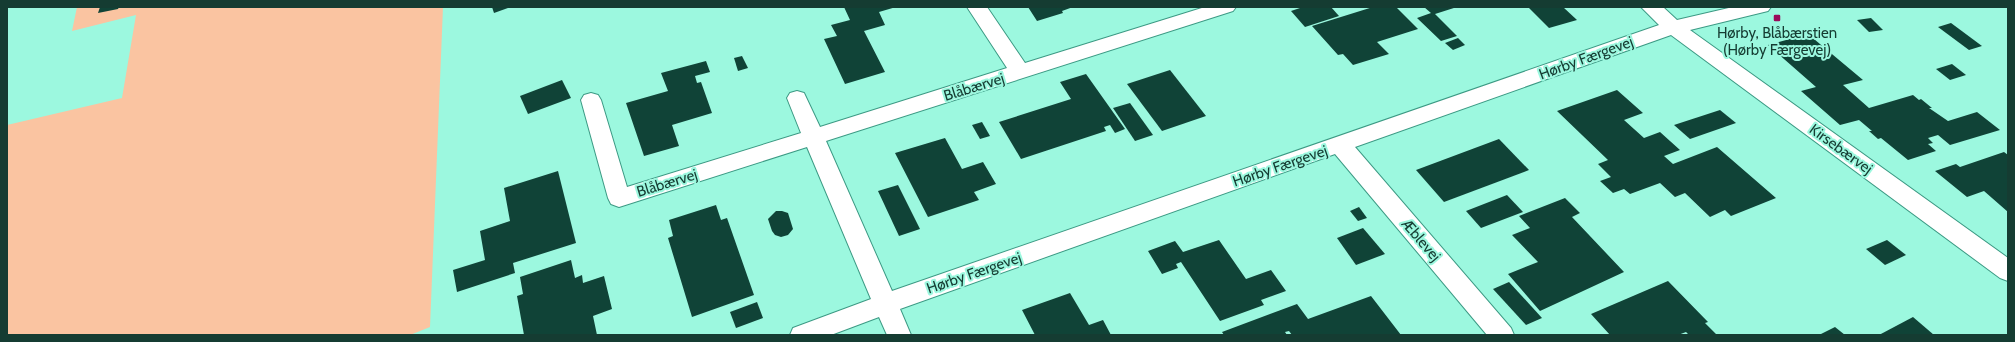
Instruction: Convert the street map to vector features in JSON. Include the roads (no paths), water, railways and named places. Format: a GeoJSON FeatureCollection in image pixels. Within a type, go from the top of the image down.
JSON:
{"type":"FeatureCollection","features":[{"type":"Feature","properties":{"kind":"street","name":"Blåbærvej"},"geometry":{"type":"LineString","coordinates":[[977,7],[1020,72]]}},
{"type":"Feature","properties":{"kind":"street","name":"Blåbærvej"},"geometry":{"type":"LineString","coordinates":[[591,100],[619,198],[1226,7]]}},
{"type":"Feature","properties":{"kind":"street","name":"Kirsebærvej"},"geometry":{"type":"LineString","coordinates":[[1651,7],[1673,27],[2008,271]]}},
{"type":"Feature","properties":{"kind":"street","name":"Hørby Færgevej"},"geometry":{"type":"LineString","coordinates":[[802,335],[885,304],[1340,146],[1673,27],[1762,7]]}},
{"type":"Feature","properties":{"kind":"street"},"geometry":{"type":"LineString","coordinates":[[797,98],[899,335]]}},
{"type":"Feature","properties":{"kind":"street","name":"Æblevej"},"geometry":{"type":"LineString","coordinates":[[1340,146],[1502,335]]}},
{"type":"Feature","properties":{"kind":"place","name":"Hørby, Blåbærstien (Hørby Færgevej)"},"geometry":{"type":"Point","coordinates":[1777,18]}}]}
